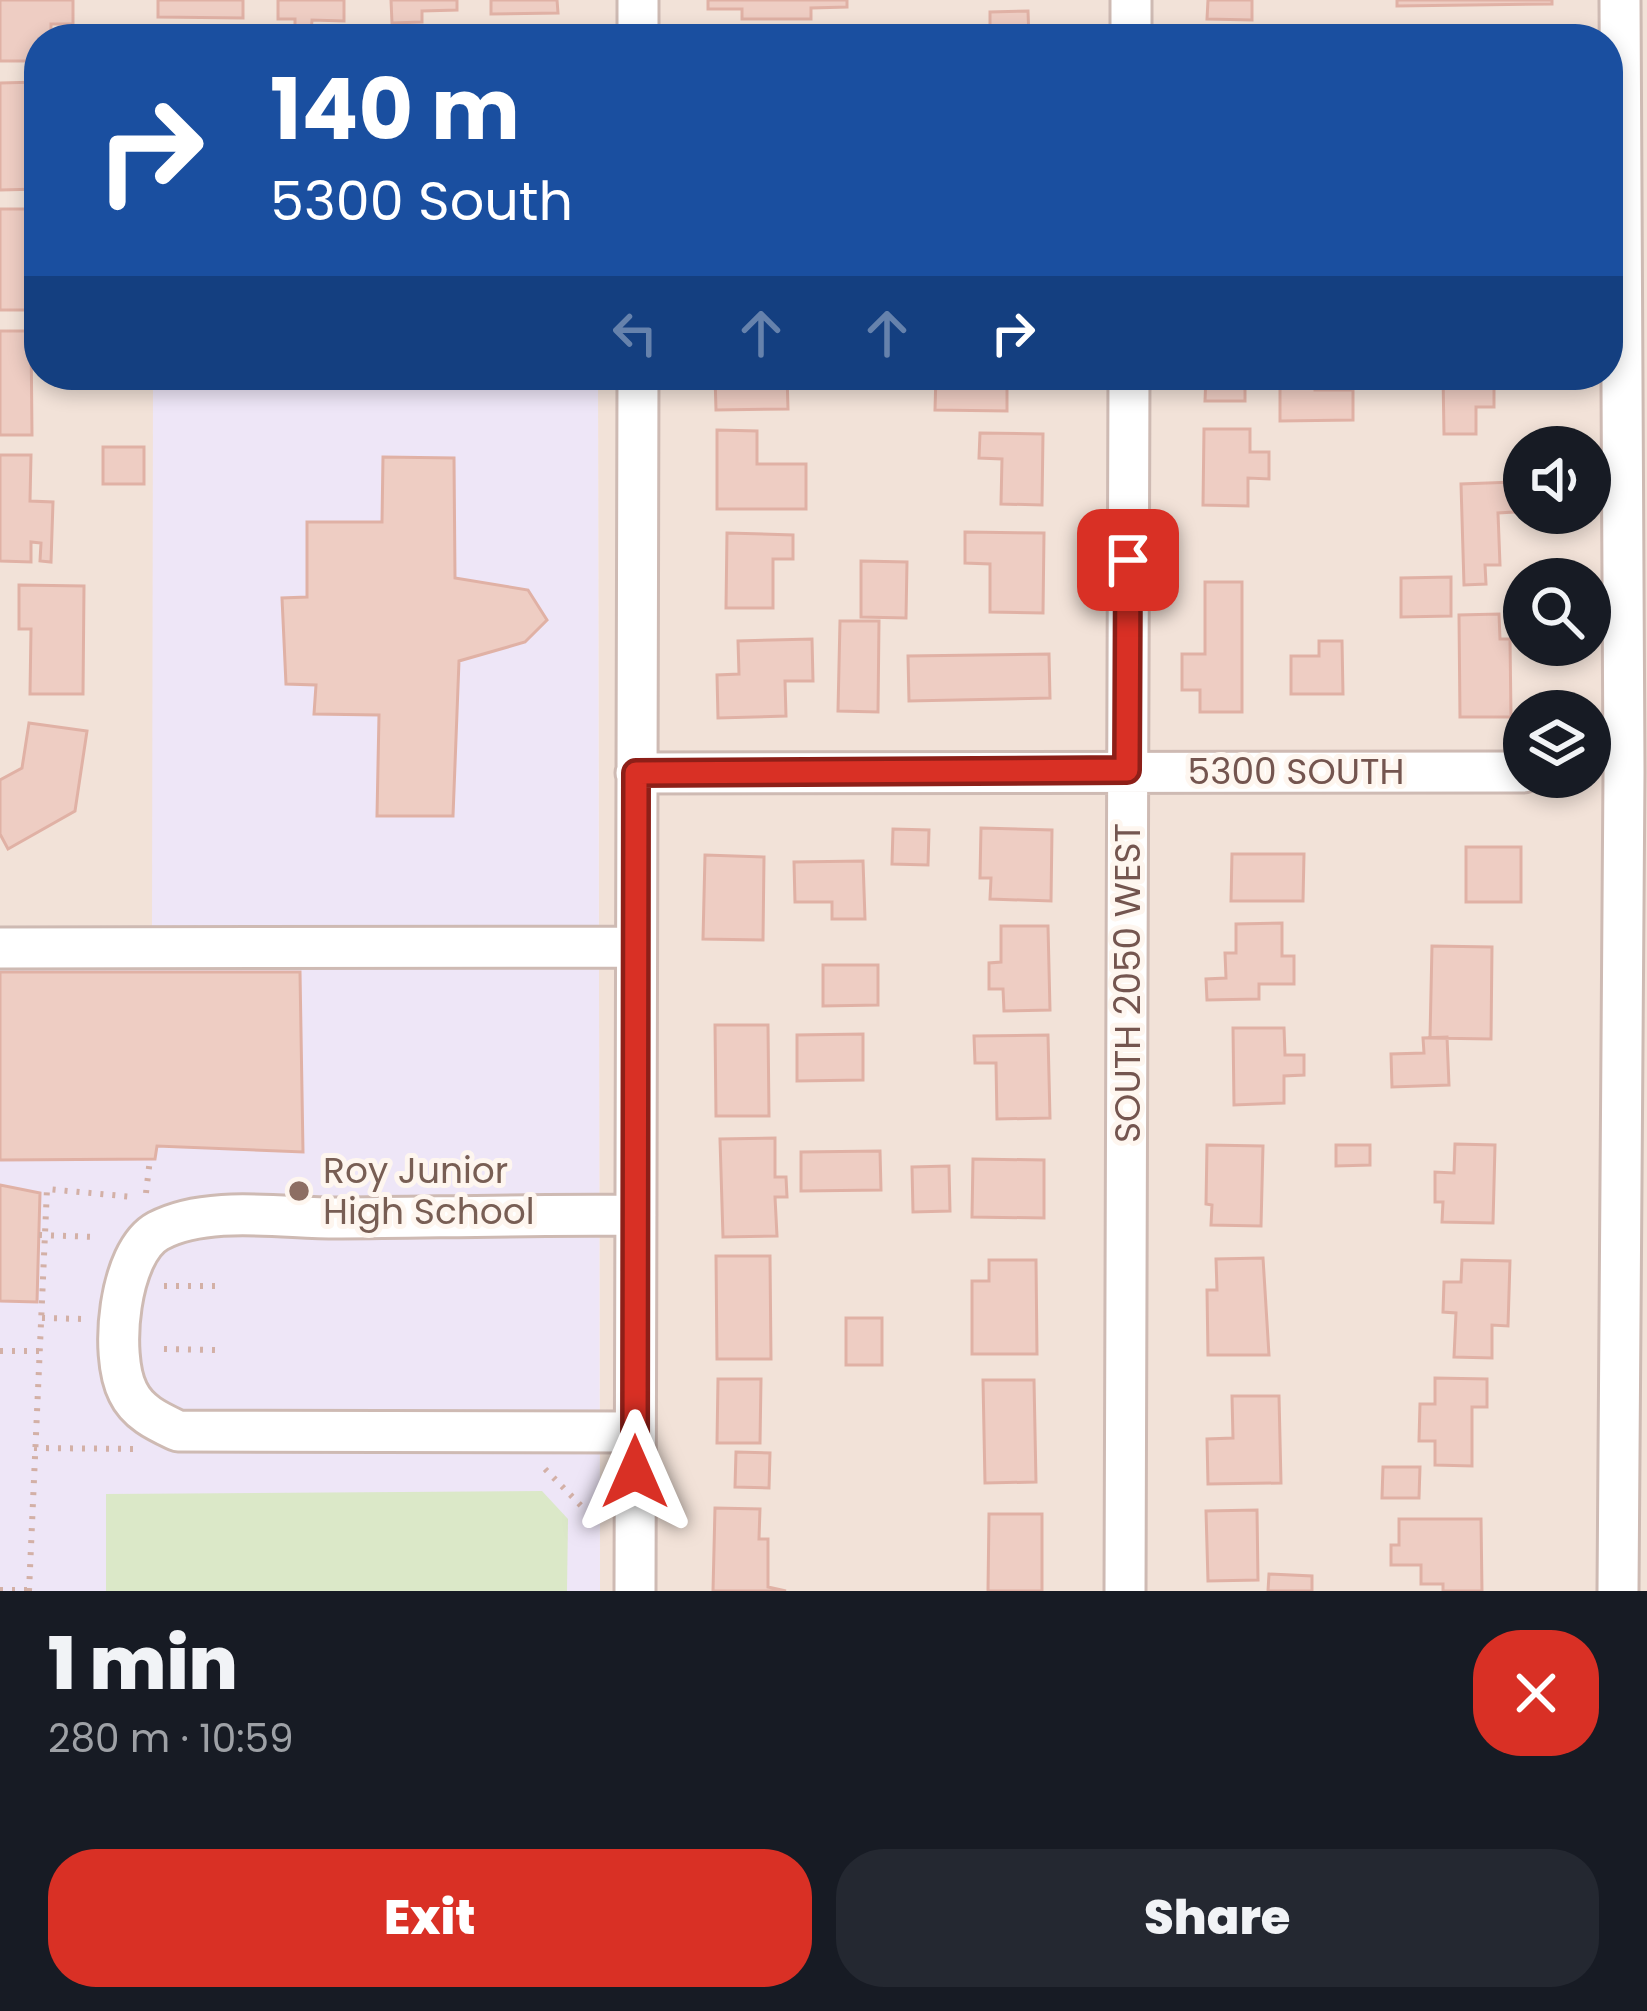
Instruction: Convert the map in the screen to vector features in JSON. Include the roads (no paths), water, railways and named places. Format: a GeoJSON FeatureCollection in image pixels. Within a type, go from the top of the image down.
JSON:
{"type":"FeatureCollection","features":[{"type":"Feature","properties":{"kind":"street"},"geometry":{"type":"LineString","coordinates":[[635,1591],[638,390]]}},
{"type":"Feature","properties":{"kind":"street","name":"SOUTH 2050 WEST"},"geometry":{"type":"LineString","coordinates":[[1125,1591],[1129,390]]}},
{"type":"Feature","properties":{"kind":"street"},"geometry":{"type":"LineString","coordinates":[[1618,1591],[1620,390]]}},
{"type":"Feature","properties":{"kind":"street","name":"5300 SOUTH"},"geometry":{"type":"LineString","coordinates":[[636,773],[1503,772]]}},
{"type":"Feature","properties":{"kind":"street"},"geometry":{"type":"LineString","coordinates":[[0,948],[636,947]]}},
{"type":"Feature","properties":{"kind":"street"},"geometry":{"type":"LineString","coordinates":[[635,1432],[178,1431],[146,1415],[128,1393],[121,1364],[122,1298],[131,1259],[156,1232],[174,1226],[232,1218],[636,1215]]}},
{"type":"Feature","properties":{"kind":"place","name":"Roy Junior High School"},"geometry":{"type":"Point","coordinates":[299,1191]}}]}
